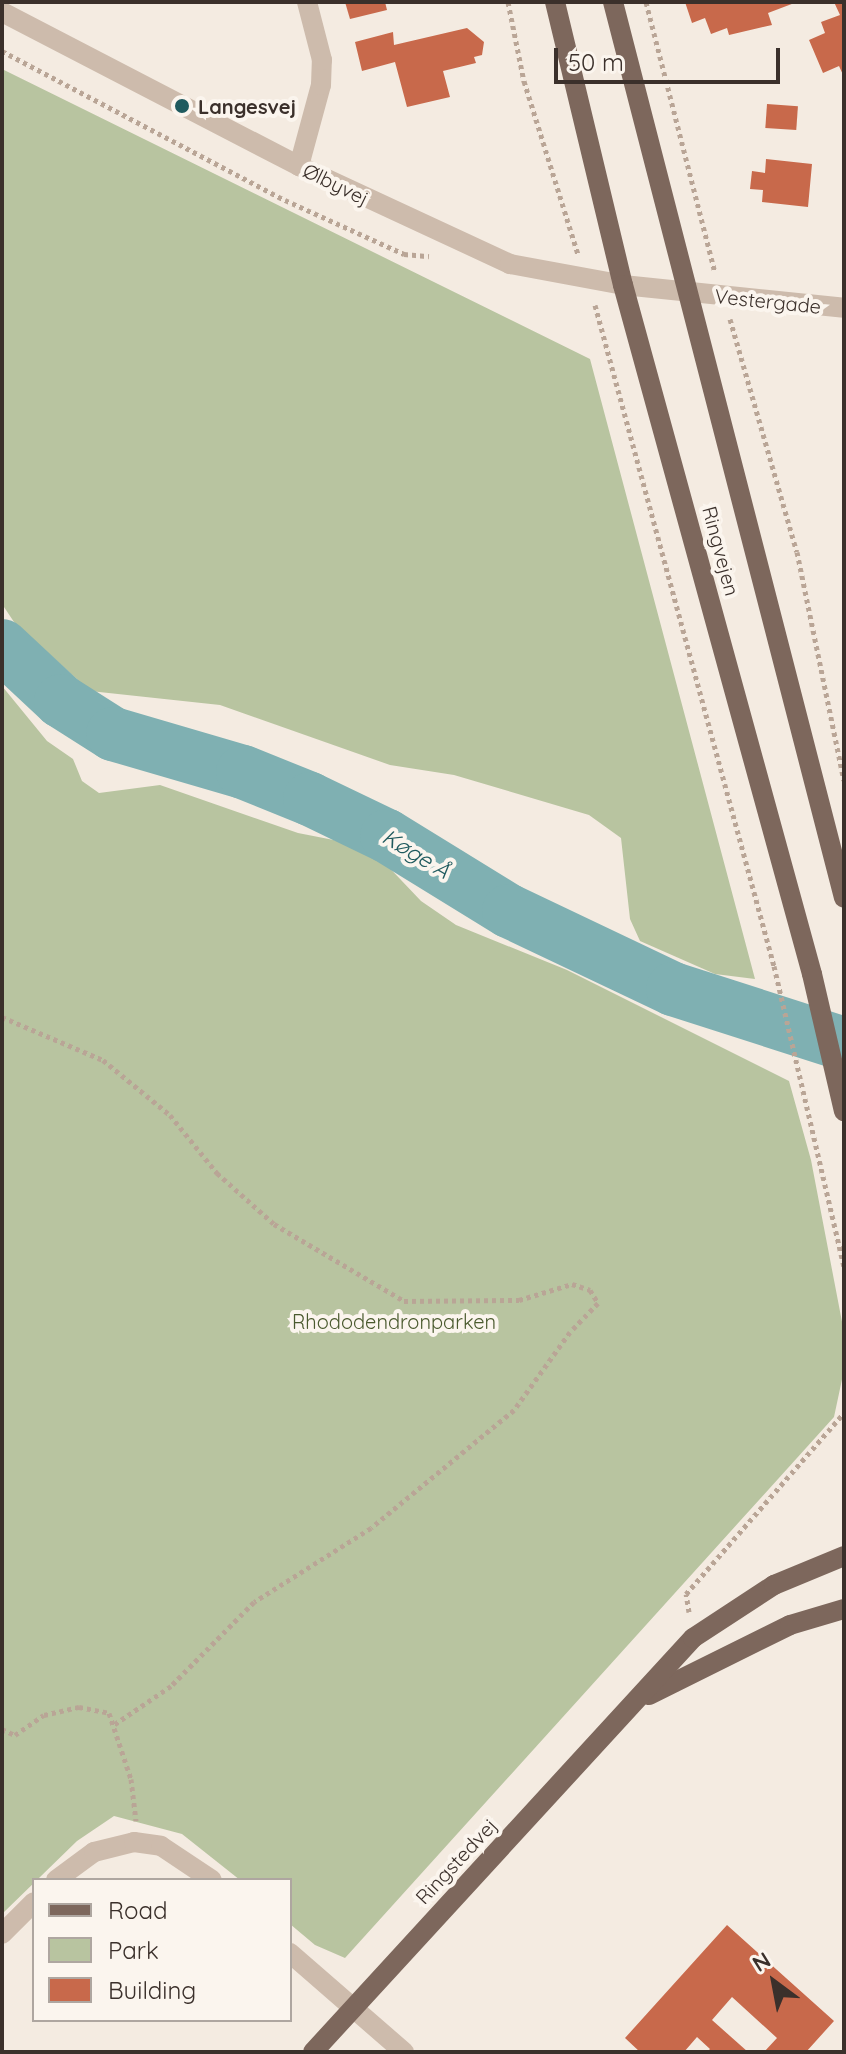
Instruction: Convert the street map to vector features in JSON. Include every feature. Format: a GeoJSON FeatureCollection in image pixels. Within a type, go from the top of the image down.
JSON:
{"type":"FeatureCollection","features":[{"type":"Feature","properties":{"kind":"main road","name":"Ringvejen"},"geometry":{"type":"LineString","coordinates":[[555,2],[623,285],[812,974],[842,1103]]}},
{"type":"Feature","properties":{"kind":"main road","name":"Ringvejen"},"geometry":{"type":"LineString","coordinates":[[613,2],[692,294],[844,898]]}},
{"type":"Feature","properties":{"kind":"main road","name":"Ringstedvej"},"geometry":{"type":"LineString","coordinates":[[313,2052],[693,1638],[774,1585],[844,1556]]}},
{"type":"Feature","properties":{"kind":"main road","name":"Ringstedvej"},"geometry":{"type":"LineString","coordinates":[[636,1703],[790,1625],[844,1609]]}},
{"type":"Feature","properties":{"kind":"street"},"geometry":{"type":"LineString","coordinates":[[299,166],[321,85],[322,60],[307,2]]}},
{"type":"Feature","properties":{"kind":"street","name":"Ølbyvej"},"geometry":{"type":"LineString","coordinates":[[2,12],[299,166],[510,264],[692,294]]}},
{"type":"Feature","properties":{"kind":"street","name":"Vestergade"},"geometry":{"type":"LineString","coordinates":[[692,294],[844,308]]}},
{"type":"Feature","properties":{"kind":"street"},"geometry":{"type":"LineString","coordinates":[[59,1878],[94,1852],[134,1842],[161,1846],[209,1878]]}},
{"type":"Feature","properties":{"kind":"street"},"geometry":{"type":"LineString","coordinates":[[2,1934],[32,1904]]}},
{"type":"Feature","properties":{"kind":"street"},"geometry":{"type":"LineString","coordinates":[[292,1955],[350,2010],[404,2052]]}},
{"type":"Feature","properties":{"kind":"path"},"geometry":{"type":"LineString","coordinates":[[508,2],[549,169],[587,279],[774,966],[844,1268]]}},
{"type":"Feature","properties":{"kind":"path"},"geometry":{"type":"LineString","coordinates":[[646,2],[723,296],[797,552],[844,780]]}},
{"type":"Feature","properties":{"kind":"path"},"geometry":{"type":"LineString","coordinates":[[2,51],[285,200],[404,254],[434,257]]}},
{"type":"Feature","properties":{"kind":"path"},"geometry":{"type":"LineString","coordinates":[[2,1017],[103,1060],[170,1115],[217,1173],[274,1224],[329,1261],[404,1301],[519,1300],[572,1284],[590,1290],[598,1303],[514,1410],[371,1528],[254,1602],[171,1686],[112,1726]]}},
{"type":"Feature","properties":{"kind":"path"},"geometry":{"type":"LineString","coordinates":[[693,1638],[686,1594],[844,1413]]}},
{"type":"Feature","properties":{"kind":"path"},"geometry":{"type":"LineString","coordinates":[[2,1729],[15,1735],[44,1715],[79,1707],[109,1713],[131,1779],[134,1842]]}},
{"type":"Feature","properties":{"kind":"green space"},"geometry":{"type":"Polygon","coordinates":[[[2,69],[590,359],[755,979],[715,974],[640,941],[630,919],[621,838],[589,815],[454,775],[390,765],[220,705],[90,691],[14,622],[2,604],[2,69]]]}},
{"type":"Feature","properties":{"kind":"green space","name":"Rhododendronparken"},"geometry":{"type":"Polygon","coordinates":[[[2,686],[47,741],[73,759],[82,781],[99,793],[160,785],[298,833],[349,843],[382,860],[421,901],[456,925],[567,970],[789,1081],[811,1160],[843,1327],[844,1370],[834,1417],[345,1958],[315,1945],[292,1926],[292,1878],[237,1878],[182,1834],[114,1816],[77,1841],[39,1878],[32,1878],[32,1885],[2,1914],[2,686]]]}},
{"type":"Feature","properties":{"kind":"building"},"geometry":{"type":"Polygon","coordinates":[[[345,2],[385,2],[387,10],[350,19],[345,2]]]}},
{"type":"Feature","properties":{"kind":"building"},"geometry":{"type":"Polygon","coordinates":[[[685,2],[797,2],[768,13],[772,25],[729,35],[727,28],[711,34],[705,18],[692,23],[685,2]]]}},
{"type":"Feature","properties":{"kind":"building"},"geometry":{"type":"Polygon","coordinates":[[[834,2],[844,2],[844,77],[839,66],[823,73],[809,40],[825,33],[821,22],[840,15],[834,2]]]}},
{"type":"Feature","properties":{"kind":"building"},"geometry":{"type":"Polygon","coordinates":[[[467,28],[484,42],[482,55],[474,57],[476,63],[443,71],[450,97],[407,107],[395,62],[362,71],[355,42],[393,32],[394,45],[467,28]]]}},
{"type":"Feature","properties":{"kind":"building"},"geometry":{"type":"Polygon","coordinates":[[[767,104],[798,106],[796,130],[765,128],[767,104]]]}},
{"type":"Feature","properties":{"kind":"building"},"geometry":{"type":"Polygon","coordinates":[[[766,159],[812,164],[808,207],[762,202],[763,190],[750,189],[752,171],[765,173],[766,159]]]}},
{"type":"Feature","properties":{"kind":"building"},"geometry":{"type":"Polygon","coordinates":[[[727,1925],[834,2021],[806,2052],[764,2052],[777,2038],[732,1997],[712,2020],[748,2052],[707,2052],[710,2049],[697,2037],[684,2052],[640,2052],[625,2038],[727,1925]]]}},
{"type":"Feature","properties":{"kind":"waterway","name":"Køge Å"},"geometry":{"type":"LineString","coordinates":[[2,646],[61,701],[113,734],[243,772],[310,799],[387,836],[509,911],[673,989],[844,1044]]}},
{"type":"Feature","properties":{"kind":"place","name":"Langesvej"},"geometry":{"type":"Point","coordinates":[182,106]}}]}
